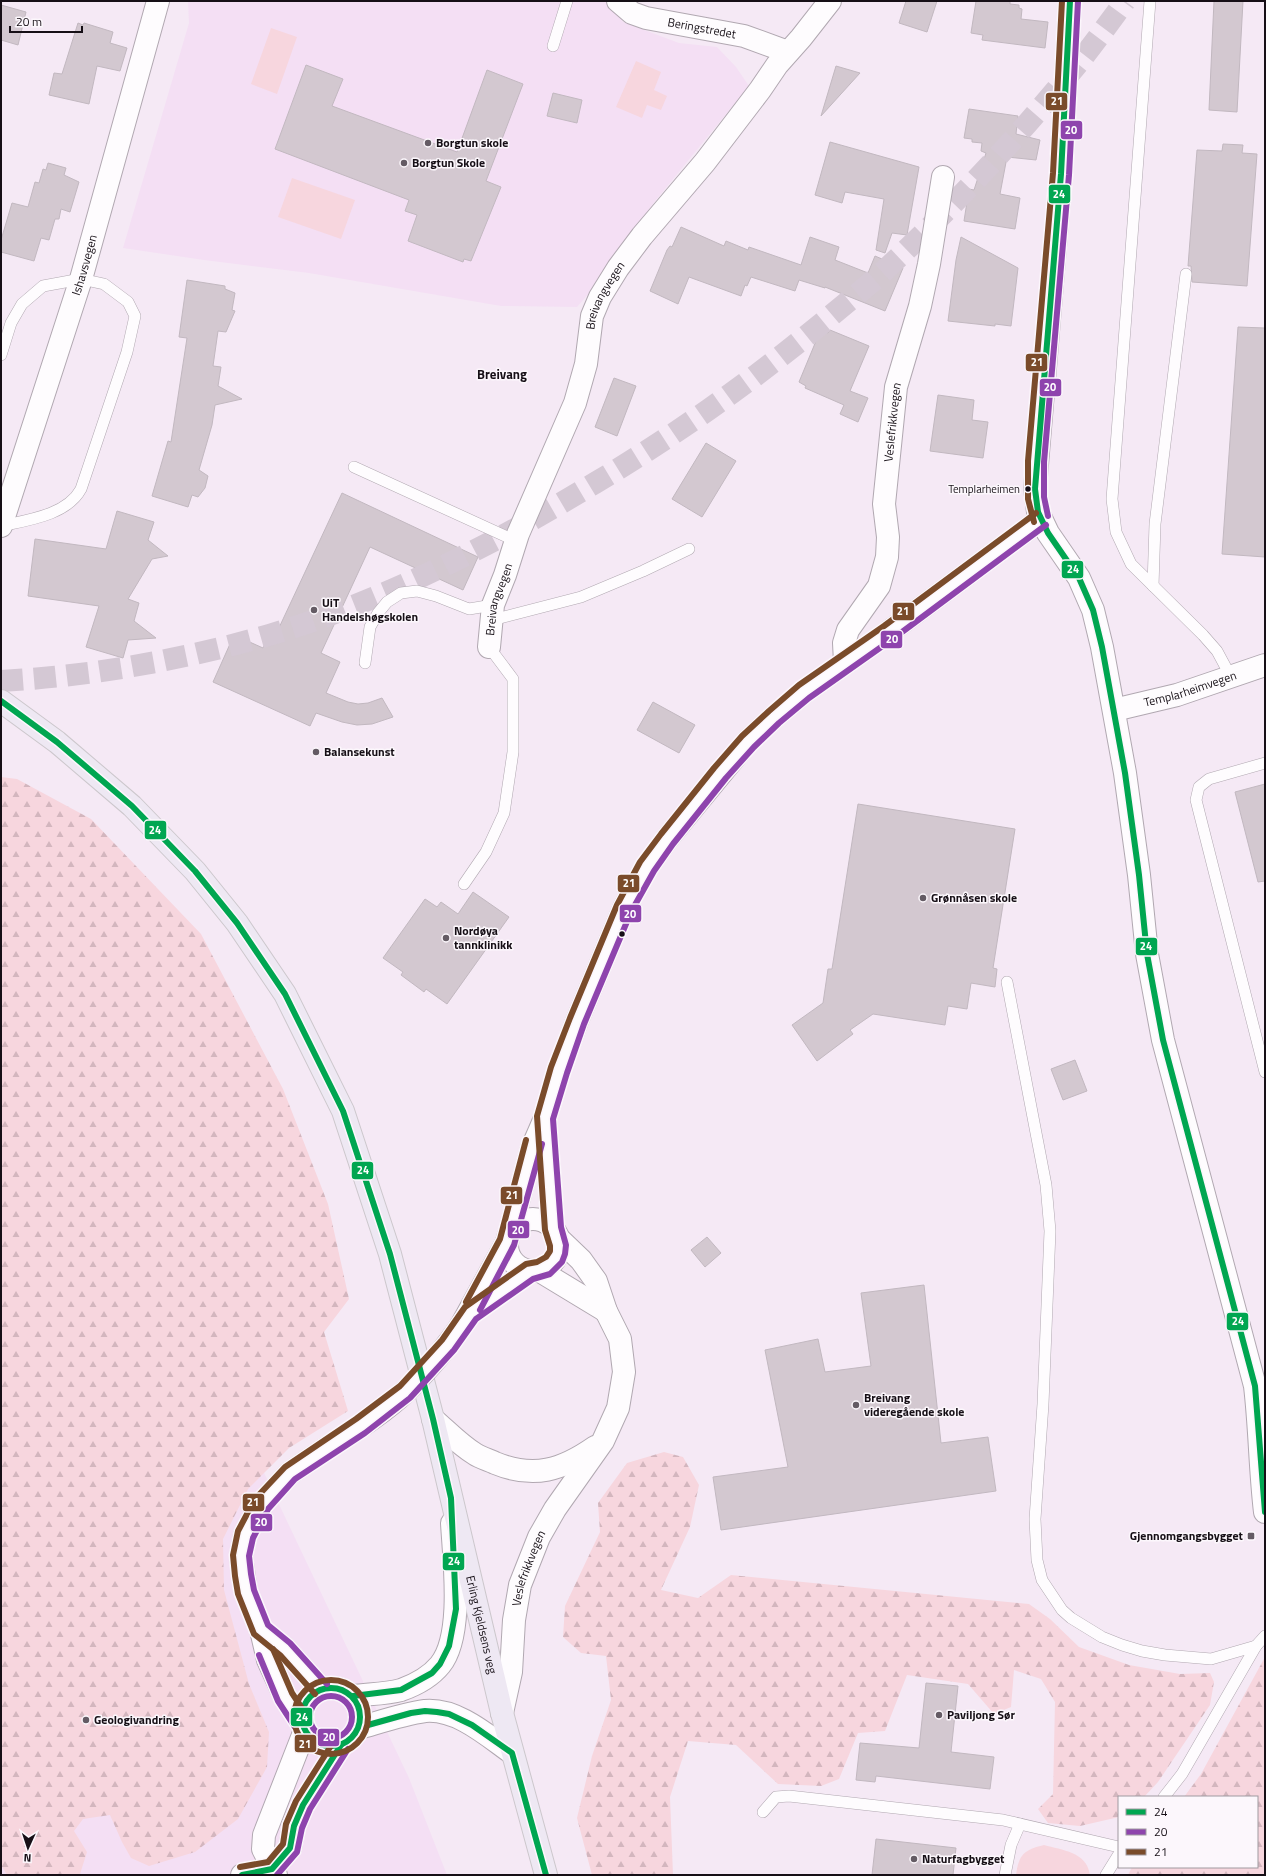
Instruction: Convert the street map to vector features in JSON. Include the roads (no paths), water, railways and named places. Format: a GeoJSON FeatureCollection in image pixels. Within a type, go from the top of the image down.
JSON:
{"type":"FeatureCollection","features":[{"type":"Feature","properties":{"kind":"highway","name":"Erling Kjeldsens veg"},"geometry":{"type":"LineString","coordinates":[[1,701],[57,742],[132,806],[196,871],[237,923],[285,994],[343,1111],[390,1254],[433,1419],[512,1753],[546,1875]]}},
{"type":"Feature","properties":{"kind":"street","name":"Ishavsvegen"},"geometry":{"type":"LineString","coordinates":[[1,526],[81,279],[158,1]]}},
{"type":"Feature","properties":{"kind":"street","name":"Beringstredet"},"geometry":{"type":"LineString","coordinates":[[618,1],[632,13],[646,18],[744,36],[788,52]]}},
{"type":"Feature","properties":{"kind":"street","name":"Breivangvegen"},"geometry":{"type":"LineString","coordinates":[[489,647],[492,613],[516,541],[575,403],[586,364],[592,316],[600,298],[618,268],[642,236],[709,157],[777,65],[830,1]]}},
{"type":"Feature","properties":{"kind":"street"},"geometry":{"type":"LineString","coordinates":[[1070,1],[1061,174],[1034,489],[1038,512],[1041,519],[1048,533],[1079,578],[1093,610],[1114,710],[1126,781],[1147,954],[1163,1040],[1254,1386],[1263,1439],[1262,1490],[1265,1512]]}},
{"type":"Feature","properties":{"kind":"street","name":"Veslefrikkvegen"},"geometry":{"type":"LineString","coordinates":[[846,662],[844,643],[848,630],[879,586],[887,557],[888,537],[884,504],[896,387],[920,306],[929,264],[944,176]]}},
{"type":"Feature","properties":{"kind":"street"},"geometry":{"type":"LineString","coordinates":[[606,1311],[535,1271],[520,1268],[512,1262],[508,1253],[509,1238],[532,1148],[545,1118],[559,1070],[576,1021],[624,908],[647,867],[666,839],[748,741],[804,692],[889,632],[1041,519]]}},
{"type":"Feature","properties":{"kind":"street","name":"Templarheimvegen"},"geometry":{"type":"LineString","coordinates":[[1114,710],[1177,695],[1265,665]]}},
{"type":"Feature","properties":{"kind":"street"},"geometry":{"type":"LineString","coordinates":[[466,1319],[535,1271],[549,1266],[556,1258],[559,1248],[556,1234],[545,1118]]}},
{"type":"Feature","properties":{"kind":"street"},"geometry":{"type":"LineString","coordinates":[[341,1745],[333,1746],[316,1743],[310,1738],[284,1697],[268,1660],[261,1630],[246,1592],[241,1556],[245,1535],[261,1504],[290,1473],[361,1426],[405,1392],[448,1345],[466,1319],[517,1225],[526,1220],[536,1220],[546,1223],[556,1234]]}},
{"type":"Feature","properties":{"kind":"street","name":"Veslefrikkvegen"},"geometry":{"type":"LineString","coordinates":[[502,1713],[511,1672],[514,1620],[520,1585],[543,1530],[555,1509],[603,1441],[618,1408],[624,1372],[620,1338],[606,1311],[596,1281],[581,1260],[556,1234]]}},
{"type":"Feature","properties":{"kind":"street"},"geometry":{"type":"LineString","coordinates":[[433,1419],[460,1444],[476,1455],[513,1469],[544,1471],[562,1466],[582,1456],[603,1441]]}},
{"type":"Feature","properties":{"kind":"street"},"geometry":{"type":"LineString","coordinates":[[352,1696],[401,1690],[432,1673],[440,1664],[445,1655],[450,1640],[456,1609],[451,1498]]}},
{"type":"Feature","properties":{"kind":"street"},"geometry":{"type":"LineString","coordinates":[[261,1630],[285,1649],[321,1689]]}},
{"type":"Feature","properties":{"kind":"street"},"geometry":{"type":"LineString","coordinates":[[338,1688],[352,1696],[360,1711],[359,1728],[355,1735],[341,1745],[303,1805],[294,1826],[290,1848],[274,1872],[263,1849],[264,1835],[304,1727],[302,1714],[308,1699],[321,1689],[338,1688]]}},
{"type":"Feature","properties":{"kind":"street"},"geometry":{"type":"LineString","coordinates":[[359,1728],[426,1711],[446,1714],[478,1729],[512,1753]]}},
{"type":"Feature","properties":{"kind":"street"},"geometry":{"type":"LineString","coordinates":[[242,1875],[274,1872]]}},
{"type":"Feature","properties":{"kind":"lane"},"geometry":{"type":"LineString","coordinates":[[553,46],[567,1]]}},
{"type":"Feature","properties":{"kind":"lane"},"geometry":{"type":"LineString","coordinates":[[1150,1],[1112,499],[1116,532],[1131,564],[1203,635],[1217,651],[1231,677]]}},
{"type":"Feature","properties":{"kind":"lane"},"geometry":{"type":"LineString","coordinates":[[1154,586],[1155,524],[1186,274]]}},
{"type":"Feature","properties":{"kind":"lane"},"geometry":{"type":"LineString","coordinates":[[1,354],[11,323],[22,304],[43,286],[81,279],[104,284],[128,302],[135,316],[127,352],[81,489],[76,499],[59,509],[26,521],[1,526]]}},
{"type":"Feature","properties":{"kind":"lane"},"geometry":{"type":"LineString","coordinates":[[354,467],[516,541]]}},
{"type":"Feature","properties":{"kind":"lane"},"geometry":{"type":"LineString","coordinates":[[365,663],[370,627],[378,613],[387,602],[401,593],[417,591],[436,596],[470,609],[492,613],[581,597],[643,571],[688,549]]}},
{"type":"Feature","properties":{"kind":"lane"},"geometry":{"type":"LineString","coordinates":[[464,884],[486,852],[504,813],[513,752],[513,679],[489,647]]}},
{"type":"Feature","properties":{"kind":"lane"},"geometry":{"type":"LineString","coordinates":[[1265,763],[1209,779],[1199,787],[1196,800],[1265,1072]]}},
{"type":"Feature","properties":{"kind":"lane"},"geometry":{"type":"LineString","coordinates":[[1007,982],[1046,1185],[1050,1231],[1043,1404],[1035,1519],[1037,1560],[1042,1580],[1062,1610],[1071,1618],[1102,1637],[1122,1645],[1165,1655],[1211,1659],[1256,1646]]}},
{"type":"Feature","properties":{"kind":"lane"},"geometry":{"type":"LineString","coordinates":[[1165,1796],[1182,1774],[1256,1646],[1265,1636]]}},
{"type":"Feature","properties":{"kind":"lane"},"geometry":{"type":"LineString","coordinates":[[763,1812],[776,1797],[789,1796],[1003,1820],[1118,1847]]}},
{"type":"Feature","properties":{"kind":"lane"},"geometry":{"type":"LineString","coordinates":[[1005,1875],[1011,1845],[1020,1824]]}},
{"type":"Feature","properties":{"kind":"lane"},"geometry":{"type":"LineString","coordinates":[[1106,1875],[1118,1856]]}},
{"type":"Feature","properties":{"kind":"tunnel"},"geometry":{"type":"LineString","coordinates":[[1,681],[35,679],[136,666],[203,652],[269,635],[353,606],[436,570],[557,506],[657,444],[747,382],[805,337],[879,276],[936,221],[1008,145],[1076,66],[1125,1]]}},
{"type":"Feature","properties":{"kind":"place","name":"Borgtun skole"},"geometry":{"type":"Point","coordinates":[428,143]}},
{"type":"Feature","properties":{"kind":"place","name":"Borgtun Skole"},"geometry":{"type":"Point","coordinates":[404,163]}},
{"type":"Feature","properties":{"kind":"place","name":"Templarheimen"},"geometry":{"type":"Point","coordinates":[1028,489]}},
{"type":"Feature","properties":{"kind":"place","name":"UiT Handelshøgskolen"},"geometry":{"type":"Point","coordinates":[314,610]}},
{"type":"Feature","properties":{"kind":"place","name":"Balansekunst"},"geometry":{"type":"Point","coordinates":[316,752]}},
{"type":"Feature","properties":{"kind":"place","name":"Grønnåsen skole"},"geometry":{"type":"Point","coordinates":[923,898]}},
{"type":"Feature","properties":{"kind":"place","name":"Nordøya tannklinikk"},"geometry":{"type":"Point","coordinates":[446,938]}},
{"type":"Feature","properties":{"kind":"place","name":"Breivang videregående skole"},"geometry":{"type":"Point","coordinates":[856,1405]}},
{"type":"Feature","properties":{"kind":"place","name":"Gjennomgangsbygget"},"geometry":{"type":"Point","coordinates":[1251,1536]}},
{"type":"Feature","properties":{"kind":"place","name":"Paviljong Sør"},"geometry":{"type":"Point","coordinates":[939,1715]}},
{"type":"Feature","properties":{"kind":"place","name":"Geologivandring"},"geometry":{"type":"Point","coordinates":[86,1720]}},
{"type":"Feature","properties":{"kind":"place","name":"Naturfagbygget"},"geometry":{"type":"Point","coordinates":[914,1859]}},
{"type":"Feature","properties":{"kind":"district","name":"Breivang"},"geometry":{"type":"Point","coordinates":[502,374]}}]}
